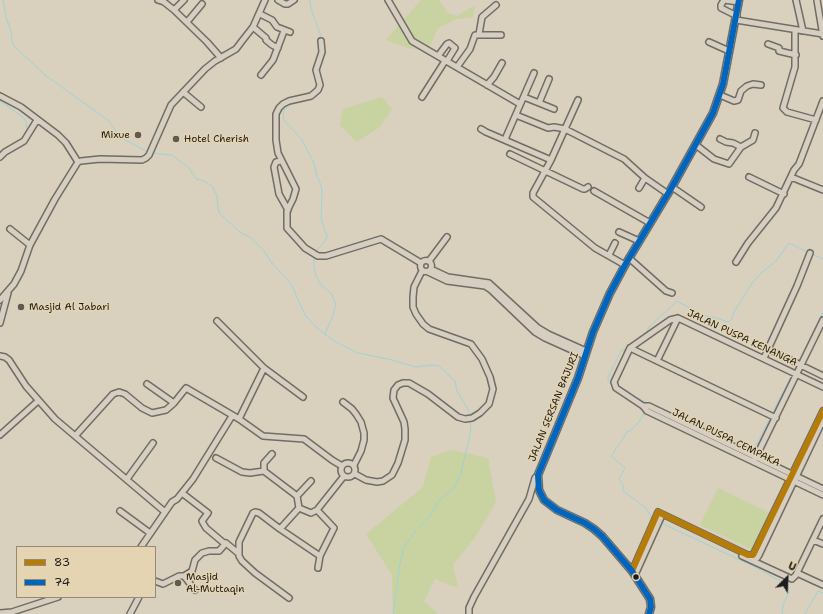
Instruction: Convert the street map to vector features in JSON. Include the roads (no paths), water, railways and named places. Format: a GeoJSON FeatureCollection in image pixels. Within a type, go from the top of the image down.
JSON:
{"type":"FeatureCollection","features":[{"type":"Feature","properties":{"kind":"main road","name":"JALAN SERSAN BAJURI"},"geometry":{"type":"LineString","coordinates":[[649,614],[651,606],[650,599],[633,573],[594,528],[557,510],[544,500],[539,490],[538,475],[578,378],[593,332],[607,300],[625,265],[672,188],[712,114],[720,95],[739,1]]}},
{"type":"Feature","properties":{"kind":"street"},"geometry":{"type":"LineString","coordinates":[[158,0],[164,2],[174,10],[221,58]]}},
{"type":"Feature","properties":{"kind":"street"},"geometry":{"type":"LineString","coordinates":[[174,10],[184,0]]}},
{"type":"Feature","properties":{"kind":"street"},"geometry":{"type":"LineString","coordinates":[[0,300],[14,284],[21,271],[30,245],[55,199],[78,162],[100,159],[142,160],[150,153],[171,105],[205,69],[215,61],[236,49],[260,14],[265,0]]}},
{"type":"Feature","properties":{"kind":"street"},"geometry":{"type":"LineString","coordinates":[[278,0],[285,4],[288,4],[294,0]]}},
{"type":"Feature","properties":{"kind":"street"},"geometry":{"type":"LineString","coordinates":[[388,0],[412,41],[520,104]]}},
{"type":"Feature","properties":{"kind":"street"},"geometry":{"type":"LineString","coordinates":[[739,1],[724,0],[721,8],[736,18],[823,35],[819,1]]}},
{"type":"Feature","properties":{"kind":"street"},"geometry":{"type":"LineString","coordinates":[[796,0],[803,31]]}},
{"type":"Feature","properties":{"kind":"street"},"geometry":{"type":"LineString","coordinates":[[187,22],[202,4]]}},
{"type":"Feature","properties":{"kind":"street"},"geometry":{"type":"LineString","coordinates":[[479,34],[482,17],[496,5]]}},
{"type":"Feature","properties":{"kind":"street"},"geometry":{"type":"LineString","coordinates":[[260,14],[270,19],[277,27],[287,32],[272,60],[261,75]]}},
{"type":"Feature","properties":{"kind":"street"},"geometry":{"type":"LineString","coordinates":[[252,27],[264,36],[272,45],[278,48]]}},
{"type":"Feature","properties":{"kind":"street"},"geometry":{"type":"LineString","coordinates":[[795,30],[796,55],[793,77],[783,110],[816,120]]}},
{"type":"Feature","properties":{"kind":"street"},"geometry":{"type":"LineString","coordinates":[[457,67],[470,49],[474,35],[501,35]]}},
{"type":"Feature","properties":{"kind":"street"},"geometry":{"type":"LineString","coordinates":[[321,41],[322,52],[316,70],[320,85],[318,90],[310,96],[283,104],[276,114],[276,140],[281,162],[296,189],[288,210],[286,225],[288,231],[305,248],[315,255],[326,256],[381,239],[421,263]]}},
{"type":"Feature","properties":{"kind":"street"},"geometry":{"type":"LineString","coordinates":[[709,42],[729,51]]}},
{"type":"Feature","properties":{"kind":"street"},"geometry":{"type":"LineString","coordinates":[[422,97],[455,48],[447,43],[438,56]]}},
{"type":"Feature","properties":{"kind":"street"},"geometry":{"type":"LineString","coordinates":[[768,44],[779,48],[779,51],[796,55]]}},
{"type":"Feature","properties":{"kind":"street"},"geometry":{"type":"LineString","coordinates":[[487,85],[494,77],[502,63]]}},
{"type":"Feature","properties":{"kind":"street"},"geometry":{"type":"LineString","coordinates":[[506,140],[534,72]]}},
{"type":"Feature","properties":{"kind":"street"},"geometry":{"type":"LineString","coordinates":[[539,103],[549,79]]}},
{"type":"Feature","properties":{"kind":"street"},"geometry":{"type":"LineString","coordinates":[[720,95],[734,101],[738,100],[741,91],[747,86],[754,84],[761,85]]}},
{"type":"Feature","properties":{"kind":"street"},"geometry":{"type":"LineString","coordinates":[[183,92],[201,107]]}},
{"type":"Feature","properties":{"kind":"street"},"geometry":{"type":"LineString","coordinates":[[0,96],[21,107],[58,135],[66,143],[78,162]]}},
{"type":"Feature","properties":{"kind":"street"},"geometry":{"type":"LineString","coordinates":[[524,96],[554,109]]}},
{"type":"Feature","properties":{"kind":"street"},"geometry":{"type":"LineString","coordinates":[[578,100],[566,129],[534,193],[534,198],[595,248],[625,265]]}},
{"type":"Feature","properties":{"kind":"street"},"geometry":{"type":"LineString","coordinates":[[736,262],[748,243],[776,208],[784,194],[794,170],[799,164],[823,101]]}},
{"type":"Feature","properties":{"kind":"street"},"geometry":{"type":"LineString","coordinates":[[516,115],[548,128],[554,126],[566,129],[624,159],[645,178],[668,194]]}},
{"type":"Feature","properties":{"kind":"street"},"geometry":{"type":"LineString","coordinates":[[0,157],[3,151],[24,141],[38,120]]}},
{"type":"Feature","properties":{"kind":"street"},"geometry":{"type":"LineString","coordinates":[[481,128],[486,132],[551,160]]}},
{"type":"Feature","properties":{"kind":"street"},"geometry":{"type":"LineString","coordinates":[[696,145],[714,159],[729,164],[741,147],[753,140],[755,133]]}},
{"type":"Feature","properties":{"kind":"street"},"geometry":{"type":"LineString","coordinates":[[720,139],[741,147]]}},
{"type":"Feature","properties":{"kind":"street"},"geometry":{"type":"LineString","coordinates":[[510,154],[546,170],[582,189],[588,187]]}},
{"type":"Feature","properties":{"kind":"street"},"geometry":{"type":"LineString","coordinates":[[281,162],[276,162],[274,167],[279,194],[288,210]]}},
{"type":"Feature","properties":{"kind":"street"},"geometry":{"type":"LineString","coordinates":[[749,177],[784,194]]}},
{"type":"Feature","properties":{"kind":"street"},"geometry":{"type":"LineString","coordinates":[[791,177],[823,190]]}},
{"type":"Feature","properties":{"kind":"street"},"geometry":{"type":"LineString","coordinates":[[639,188],[645,178]]}},
{"type":"Feature","properties":{"kind":"street"},"geometry":{"type":"LineString","coordinates":[[672,188],[700,208]]}},
{"type":"Feature","properties":{"kind":"street"},"geometry":{"type":"LineString","coordinates":[[594,191],[650,223]]}},
{"type":"Feature","properties":{"kind":"street"},"geometry":{"type":"LineString","coordinates":[[10,229],[30,245]]}},
{"type":"Feature","properties":{"kind":"street"},"geometry":{"type":"LineString","coordinates":[[619,232],[639,241]]}},
{"type":"Feature","properties":{"kind":"street"},"geometry":{"type":"LineString","coordinates":[[421,263],[428,261],[447,237]]}},
{"type":"Feature","properties":{"kind":"street"},"geometry":{"type":"LineString","coordinates":[[608,255],[615,243]]}},
{"type":"Feature","properties":{"kind":"street"},"geometry":{"type":"LineString","coordinates":[[764,358],[810,253]]}},
{"type":"Feature","properties":{"kind":"street"},"geometry":{"type":"LineString","coordinates":[[630,258],[666,291],[672,293]]}},
{"type":"Feature","properties":{"kind":"street"},"geometry":{"type":"LineString","coordinates":[[428,261],[431,265],[430,270]]}},
{"type":"Feature","properties":{"kind":"street"},"geometry":{"type":"LineString","coordinates":[[355,474],[366,480],[377,482],[383,481],[392,475],[398,463],[404,440],[405,429],[404,422],[393,398],[394,390],[398,385],[409,383],[428,394],[458,417],[465,419],[472,418],[480,413],[489,404],[493,389],[490,377],[482,359],[470,344],[429,329],[423,324],[416,314],[413,307],[413,297],[414,287],[422,271],[420,267],[421,263]]}},
{"type":"Feature","properties":{"kind":"street"},"geometry":{"type":"LineString","coordinates":[[422,271],[430,270],[448,277],[486,282],[494,287],[505,300],[538,328],[586,353]]}},
{"type":"Feature","properties":{"kind":"street"},"geometry":{"type":"LineString","coordinates":[[0,323],[8,292]]}},
{"type":"Feature","properties":{"kind":"street"},"geometry":{"type":"LineString","coordinates":[[657,361],[678,318]]}},
{"type":"Feature","properties":{"kind":"street","name":"JALAN PUSPA KENANGA"},"geometry":{"type":"LineString","coordinates":[[614,386],[614,379],[630,348],[670,320],[678,318],[823,386]]}},
{"type":"Feature","properties":{"kind":"street"},"geometry":{"type":"LineString","coordinates":[[755,459],[823,320]]}},
{"type":"Feature","properties":{"kind":"street"},"geometry":{"type":"LineString","coordinates":[[217,321],[264,368],[303,397]]}},
{"type":"Feature","properties":{"kind":"street"},"geometry":{"type":"LineString","coordinates":[[630,348],[776,418]]}},
{"type":"Feature","properties":{"kind":"street","name":"JALAN PUSPA KENANGA"},"geometry":{"type":"LineString","coordinates":[[768,349],[823,376]]}},
{"type":"Feature","properties":{"kind":"street"},"geometry":{"type":"LineString","coordinates":[[0,356],[9,360],[26,386],[55,419],[76,435],[165,512]]}},
{"type":"Feature","properties":{"kind":"street"},"geometry":{"type":"LineString","coordinates":[[239,419],[264,368]]}},
{"type":"Feature","properties":{"kind":"street"},"geometry":{"type":"LineString","coordinates":[[147,384],[174,404]]}},
{"type":"Feature","properties":{"kind":"street","name":"JALAN PUSPA CEMPAKA"},"geometry":{"type":"LineString","coordinates":[[614,386],[647,408],[755,459],[823,495]]}},
{"type":"Feature","properties":{"kind":"street"},"geometry":{"type":"LineString","coordinates":[[76,435],[113,394],[120,392],[125,394],[146,411],[152,413],[166,410],[174,404],[186,388],[239,419],[263,436],[304,439],[342,466]]}},
{"type":"Feature","properties":{"kind":"street"},"geometry":{"type":"LineString","coordinates":[[0,435],[38,401]]}},
{"type":"Feature","properties":{"kind":"street"},"geometry":{"type":"LineString","coordinates":[[343,402],[356,414],[361,422],[364,433],[361,451],[354,465],[356,469],[355,474]]}},
{"type":"Feature","properties":{"kind":"street"},"geometry":{"type":"LineString","coordinates":[[793,478],[823,411]]}},
{"type":"Feature","properties":{"kind":"street"},"geometry":{"type":"LineString","coordinates":[[142,546],[165,512],[206,460],[232,416]]}},
{"type":"Feature","properties":{"kind":"street"},"geometry":{"type":"LineString","coordinates":[[754,556],[823,420]]}},
{"type":"Feature","properties":{"kind":"street"},"geometry":{"type":"LineString","coordinates":[[127,479],[153,443]]}},
{"type":"Feature","properties":{"kind":"street"},"geometry":{"type":"LineString","coordinates":[[264,471],[265,462],[272,454]]}},
{"type":"Feature","properties":{"kind":"street"},"geometry":{"type":"LineString","coordinates":[[216,458],[242,472],[250,473],[264,471],[297,496],[299,508]]}},
{"type":"Feature","properties":{"kind":"street"},"geometry":{"type":"LineString","coordinates":[[342,466],[348,463],[354,465]]}},
{"type":"Feature","properties":{"kind":"street"},"geometry":{"type":"LineString","coordinates":[[342,466],[341,471],[344,476],[348,478],[355,474]]}},
{"type":"Feature","properties":{"kind":"street"},"geometry":{"type":"LineString","coordinates":[[469,614],[469,608],[477,591],[529,499],[535,478],[538,475]]}},
{"type":"Feature","properties":{"kind":"street"},"geometry":{"type":"LineString","coordinates":[[299,508],[311,513],[317,510],[344,476]]}},
{"type":"Feature","properties":{"kind":"street","name":"JALAN PUSPA CEMPAKA"},"geometry":{"type":"LineString","coordinates":[[793,478],[823,489]]}},
{"type":"Feature","properties":{"kind":"street"},"geometry":{"type":"LineString","coordinates":[[297,496],[311,481]]}},
{"type":"Feature","properties":{"kind":"street"},"geometry":{"type":"LineString","coordinates":[[182,492],[208,513],[202,521],[206,528],[238,553],[242,561],[255,573],[289,598]]}},
{"type":"Feature","properties":{"kind":"street"},"geometry":{"type":"LineString","coordinates":[[280,529],[299,508]]}},
{"type":"Feature","properties":{"kind":"street"},"geometry":{"type":"LineString","coordinates":[[317,510],[334,528],[320,556],[318,568]]}},
{"type":"Feature","properties":{"kind":"street"},"geometry":{"type":"LineString","coordinates":[[120,511],[150,533]]}},
{"type":"Feature","properties":{"kind":"street"},"geometry":{"type":"LineString","coordinates":[[238,553],[239,542],[252,514],[255,512],[259,513],[320,556]]}},
{"type":"Feature","properties":{"kind":"street"},"geometry":{"type":"LineString","coordinates":[[633,573],[660,516],[754,556],[790,579],[794,578],[798,573],[823,519]]}},
{"type":"Feature","properties":{"kind":"street"},"geometry":{"type":"LineString","coordinates":[[813,540],[823,544]]}},
{"type":"Feature","properties":{"kind":"street"},"geometry":{"type":"LineString","coordinates":[[156,580],[163,584],[179,576],[184,576],[192,571],[196,560],[202,553],[220,550],[225,544]]}},
{"type":"Feature","properties":{"kind":"street"},"geometry":{"type":"LineString","coordinates":[[798,573],[823,585]]}},
{"type":"Feature","properties":{"kind":"street"},"geometry":{"type":"LineString","coordinates":[[184,576],[194,590]]}},
{"type":"Feature","properties":{"kind":"street"},"geometry":{"type":"LineString","coordinates":[[0,613],[12,612],[55,598]]}},
{"type":"Feature","properties":{"kind":"street"},"geometry":{"type":"LineString","coordinates":[[130,614],[138,598]]}},
{"type":"Feature","properties":{"kind":"waterway"},"geometry":{"type":"LineString","coordinates":[[3,0],[14,46],[45,75],[109,121],[120,137],[148,152]]}},
{"type":"Feature","properties":{"kind":"waterway"},"geometry":{"type":"LineString","coordinates":[[310,0],[311,9],[322,39]]}},
{"type":"Feature","properties":{"kind":"waterway"},"geometry":{"type":"LineString","coordinates":[[319,73],[323,58]]}},
{"type":"Feature","properties":{"kind":"waterway"},"geometry":{"type":"LineString","coordinates":[[315,252],[324,243],[327,237],[321,218],[321,185],[317,177],[314,163],[302,140],[284,120],[283,116],[284,110],[289,106],[312,98],[318,93]]}},
{"type":"Feature","properties":{"kind":"waterway"},"geometry":{"type":"LineString","coordinates":[[0,101],[24,118],[26,122],[27,129],[24,135],[20,140],[9,146]]}},
{"type":"Feature","properties":{"kind":"waterway"},"geometry":{"type":"LineString","coordinates":[[151,153],[172,155],[188,167],[196,179],[204,181],[212,186],[217,196],[220,214],[241,233],[250,237],[264,251],[272,263],[291,284],[305,315],[317,328],[334,341],[358,353],[388,359],[416,367],[432,365],[439,366],[455,381],[457,391],[469,411],[470,416]]}},
{"type":"Feature","properties":{"kind":"waterway"},"geometry":{"type":"LineString","coordinates":[[645,335],[649,327],[677,301],[704,316],[713,317],[728,322],[731,320],[735,310],[753,282],[761,273],[776,261],[789,243],[809,253]]}},
{"type":"Feature","properties":{"kind":"waterway"},"geometry":{"type":"LineString","coordinates":[[812,254],[823,259]]}},
{"type":"Feature","properties":{"kind":"waterway"},"geometry":{"type":"LineString","coordinates":[[314,255],[314,268],[316,276],[321,285],[331,293],[336,304],[325,334]]}},
{"type":"Feature","properties":{"kind":"waterway"},"geometry":{"type":"LineString","coordinates":[[799,362],[823,312]]}},
{"type":"Feature","properties":{"kind":"waterway"},"geometry":{"type":"LineString","coordinates":[[630,345],[637,340]]}},
{"type":"Feature","properties":{"kind":"waterway"},"geometry":{"type":"LineString","coordinates":[[612,386],[608,381],[608,377],[621,351],[628,347]]}},
{"type":"Feature","properties":{"kind":"waterway"},"geometry":{"type":"LineString","coordinates":[[795,371],[798,365]]}},
{"type":"Feature","properties":{"kind":"waterway"},"geometry":{"type":"LineString","coordinates":[[772,413],[792,375]]}},
{"type":"Feature","properties":{"kind":"waterway"},"geometry":{"type":"LineString","coordinates":[[630,394],[650,404]]}},
{"type":"Feature","properties":{"kind":"waterway"},"geometry":{"type":"LineString","coordinates":[[645,411],[639,422],[627,432],[612,457],[625,468],[619,479],[623,485],[623,491],[645,507],[653,519]]}},
{"type":"Feature","properties":{"kind":"waterway"},"geometry":{"type":"LineString","coordinates":[[752,453],[770,418]]}},
{"type":"Feature","properties":{"kind":"waterway"},"geometry":{"type":"LineString","coordinates":[[393,614],[400,563],[404,548],[415,531],[431,515],[438,501],[455,486],[461,473],[470,435],[470,420]]}},
{"type":"Feature","properties":{"kind":"waterway"},"geometry":{"type":"LineString","coordinates":[[661,523],[753,566],[788,586],[789,592],[783,605],[782,614]]}},
{"type":"Feature","properties":{"kind":"waterway"},"geometry":{"type":"LineString","coordinates":[[805,614],[818,591],[823,593]]}},
{"type":"Feature","properties":{"kind":"place","name":"Mixue"},"geometry":{"type":"Point","coordinates":[138,135]}},
{"type":"Feature","properties":{"kind":"place","name":"Hotel Cherish"},"geometry":{"type":"Point","coordinates":[176,139]}},
{"type":"Feature","properties":{"kind":"place","name":"Masjid Al Jabari"},"geometry":{"type":"Point","coordinates":[21,307]}},
{"type":"Feature","properties":{"kind":"place","name":"Masjid Al-Muttaqin"},"geometry":{"type":"Point","coordinates":[178,583]}}]}
